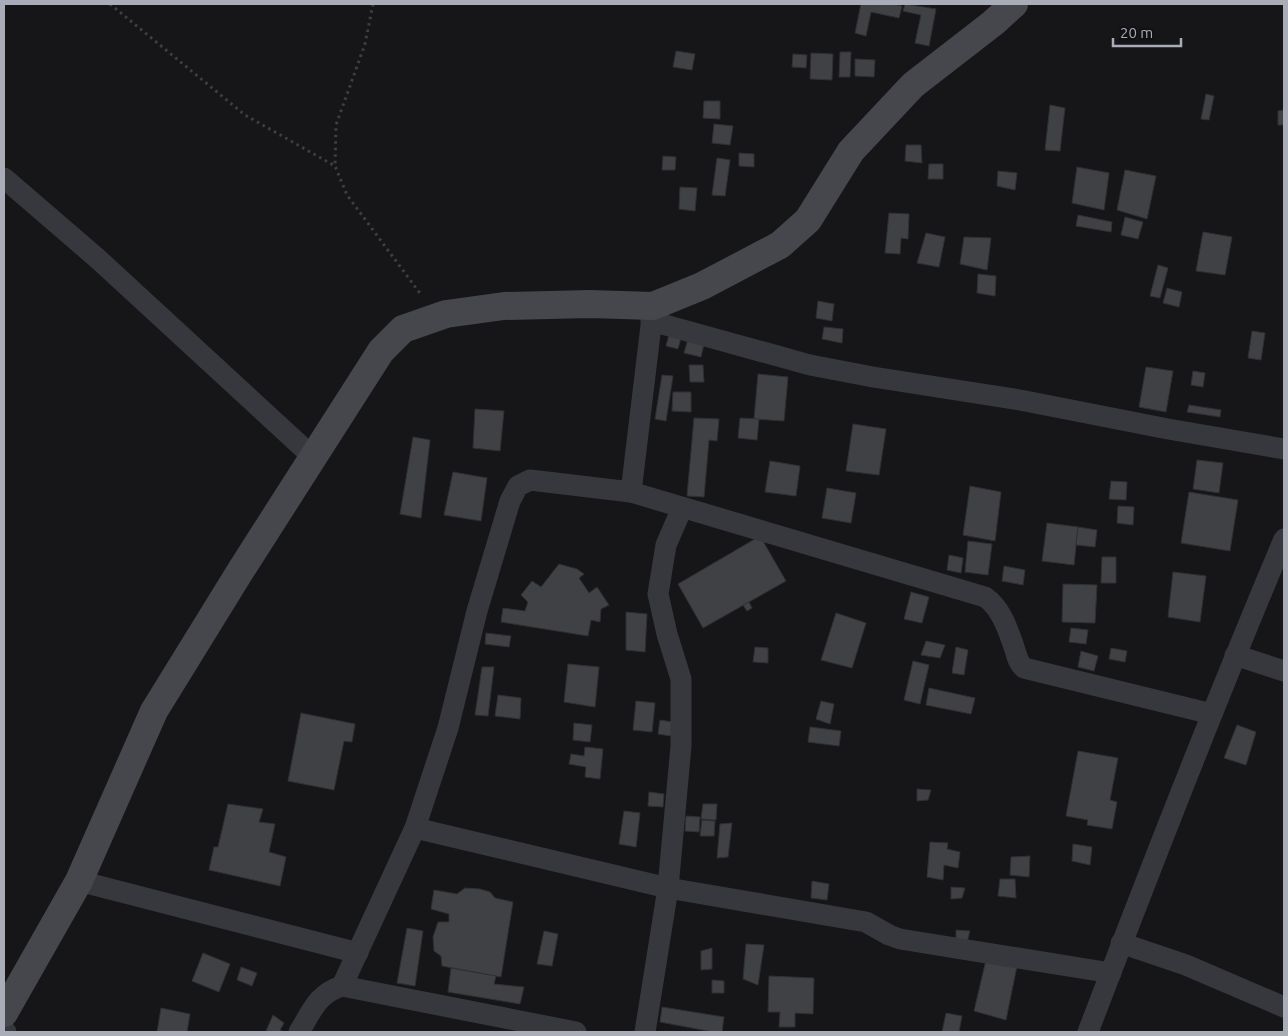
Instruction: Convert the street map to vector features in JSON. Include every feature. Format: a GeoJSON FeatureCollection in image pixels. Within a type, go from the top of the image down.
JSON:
{"type":"FeatureCollection","features":[{"type":"Feature","properties":{"kind":"street"},"geometry":{"type":"LineString","coordinates":[[652,314],[780,245],[808,220],[851,151],[913,85],[993,23],[1014,4]]}},
{"type":"Feature","properties":{"kind":"street"},"geometry":{"type":"LineString","coordinates":[[4,178],[98,259],[313,457]]}},
{"type":"Feature","properties":{"kind":"street"},"geometry":{"type":"LineString","coordinates":[[4,1013],[79,881],[154,711],[241,570],[381,351],[403,329],[446,314],[504,306],[590,304],[652,314],[810,365],[1020,400],[1168,429],[1284,449]]}},
{"type":"Feature","properties":{"kind":"street"},"geometry":{"type":"LineString","coordinates":[[632,492],[652,314]]}},
{"type":"Feature","properties":{"kind":"street"},"geometry":{"type":"LineString","coordinates":[[342,986],[415,828],[448,728],[477,612],[510,501],[518,486],[530,480],[632,492],[985,597],[998,609],[1013,643],[1019,664],[1024,668],[1212,714]]}},
{"type":"Feature","properties":{"kind":"street"},"geometry":{"type":"LineString","coordinates":[[645,1032],[668,888],[681,746],[681,679],[667,634],[658,594],[666,545],[682,508]]}},
{"type":"Feature","properties":{"kind":"street"},"geometry":{"type":"LineString","coordinates":[[1088,1032],[1121,943],[1235,655],[1284,539]]}},
{"type":"Feature","properties":{"kind":"street"},"geometry":{"type":"LineString","coordinates":[[1235,655],[1284,672]]}},
{"type":"Feature","properties":{"kind":"street"},"geometry":{"type":"LineString","coordinates":[[415,828],[668,888],[866,922],[900,939],[1111,973]]}},
{"type":"Feature","properties":{"kind":"street"},"geometry":{"type":"LineString","coordinates":[[79,881],[358,953]]}},
{"type":"Feature","properties":{"kind":"street"},"geometry":{"type":"LineString","coordinates":[[1121,943],[1186,964],[1284,1007]]}},
{"type":"Feature","properties":{"kind":"street"},"geometry":{"type":"LineString","coordinates":[[299,1032],[320,999],[330,990],[342,986],[576,1032]]}},
{"type":"Feature","properties":{"kind":"path"},"geometry":{"type":"LineString","coordinates":[[110,4],[244,115],[335,166]]}},
{"type":"Feature","properties":{"kind":"path"},"geometry":{"type":"LineString","coordinates":[[373,4],[365,44],[336,125],[335,166],[347,195],[424,300],[446,314]]}},
{"type":"Feature","properties":{"kind":"building"},"geometry":{"type":"Polygon","coordinates":[[[861,4],[893,4],[902,6],[899,18],[871,12],[866,36],[855,33],[861,4]]]}},
{"type":"Feature","properties":{"kind":"building"},"geometry":{"type":"Polygon","coordinates":[[[905,4],[936,9],[929,46],[915,43],[921,15],[903,11],[905,4]]]}},
{"type":"Feature","properties":{"kind":"building"},"geometry":{"type":"Polygon","coordinates":[[[676,51],[695,54],[692,70],[673,67],[676,51]]]}},
{"type":"Feature","properties":{"kind":"building"},"geometry":{"type":"Polygon","coordinates":[[[840,52],[851,52],[850,77],[839,77],[840,52]]]}},
{"type":"Feature","properties":{"kind":"building"},"geometry":{"type":"Polygon","coordinates":[[[811,53],[833,54],[832,80],[810,79],[811,53]]]}},
{"type":"Feature","properties":{"kind":"building"},"geometry":{"type":"Polygon","coordinates":[[[793,54],[807,55],[806,68],[792,67],[793,54]]]}},
{"type":"Feature","properties":{"kind":"building"},"geometry":{"type":"Polygon","coordinates":[[[855,59],[875,60],[874,77],[855,76],[855,59]]]}},
{"type":"Feature","properties":{"kind":"building"},"geometry":{"type":"Polygon","coordinates":[[[1206,94],[1214,96],[1209,120],[1201,119],[1206,94]]]}},
{"type":"Feature","properties":{"kind":"building"},"geometry":{"type":"Polygon","coordinates":[[[704,101],[720,101],[720,119],[703,118],[704,101]]]}},
{"type":"Feature","properties":{"kind":"building"},"geometry":{"type":"Polygon","coordinates":[[[1050,105],[1065,108],[1060,151],[1045,150],[1050,105]]]}},
{"type":"Feature","properties":{"kind":"building"},"geometry":{"type":"Polygon","coordinates":[[[1284,110],[1284,125],[1278,125],[1278,111],[1284,110]]]}},
{"type":"Feature","properties":{"kind":"building"},"geometry":{"type":"Polygon","coordinates":[[[714,124],[733,126],[730,145],[712,143],[714,124]]]}},
{"type":"Feature","properties":{"kind":"building"},"geometry":{"type":"Polygon","coordinates":[[[906,145],[921,145],[922,163],[905,161],[906,145]]]}},
{"type":"Feature","properties":{"kind":"building"},"geometry":{"type":"Polygon","coordinates":[[[739,153],[754,154],[754,167],[739,166],[739,153]]]}},
{"type":"Feature","properties":{"kind":"building"},"geometry":{"type":"Polygon","coordinates":[[[663,156],[676,157],[675,170],[662,170],[663,156]]]}},
{"type":"Feature","properties":{"kind":"building"},"geometry":{"type":"Polygon","coordinates":[[[717,158],[730,160],[725,196],[712,195],[717,158]]]}},
{"type":"Feature","properties":{"kind":"building"},"geometry":{"type":"Polygon","coordinates":[[[929,164],[943,164],[943,179],[928,179],[929,164]]]}},
{"type":"Feature","properties":{"kind":"building"},"geometry":{"type":"Polygon","coordinates":[[[1077,167],[1109,173],[1104,210],[1072,203],[1077,167]]]}},
{"type":"Feature","properties":{"kind":"building"},"geometry":{"type":"Polygon","coordinates":[[[1125,170],[1156,176],[1147,219],[1117,210],[1125,170]]]}},
{"type":"Feature","properties":{"kind":"building"},"geometry":{"type":"Polygon","coordinates":[[[998,171],[1017,173],[1015,190],[997,186],[998,171]]]}},
{"type":"Feature","properties":{"kind":"building"},"geometry":{"type":"Polygon","coordinates":[[[680,187],[697,188],[695,211],[679,209],[680,187]]]}},
{"type":"Feature","properties":{"kind":"building"},"geometry":{"type":"Polygon","coordinates":[[[889,213],[909,214],[908,239],[901,238],[900,254],[885,253],[889,213]]]}},
{"type":"Feature","properties":{"kind":"building"},"geometry":{"type":"Polygon","coordinates":[[[1078,215],[1112,222],[1111,232],[1076,226],[1078,215]]]}},
{"type":"Feature","properties":{"kind":"building"},"geometry":{"type":"Polygon","coordinates":[[[1125,217],[1143,222],[1138,239],[1121,235],[1125,217]]]}},
{"type":"Feature","properties":{"kind":"building"},"geometry":{"type":"Polygon","coordinates":[[[1203,232],[1232,237],[1225,275],[1196,271],[1203,232]]]}},
{"type":"Feature","properties":{"kind":"building"},"geometry":{"type":"Polygon","coordinates":[[[926,233],[945,237],[939,267],[917,263],[926,233]]]}},
{"type":"Feature","properties":{"kind":"building"},"geometry":{"type":"Polygon","coordinates":[[[964,237],[991,238],[987,270],[960,264],[964,237]]]}},
{"type":"Feature","properties":{"kind":"building"},"geometry":{"type":"Polygon","coordinates":[[[1158,265],[1168,268],[1160,298],[1150,296],[1158,265]]]}},
{"type":"Feature","properties":{"kind":"building"},"geometry":{"type":"Polygon","coordinates":[[[978,274],[996,276],[995,296],[977,293],[978,274]]]}},
{"type":"Feature","properties":{"kind":"building"},"geometry":{"type":"Polygon","coordinates":[[[1167,288],[1182,292],[1179,307],[1163,303],[1167,288]]]}},
{"type":"Feature","properties":{"kind":"building"},"geometry":{"type":"Polygon","coordinates":[[[818,301],[834,304],[832,321],[816,318],[818,301]]]}},
{"type":"Feature","properties":{"kind":"building"},"geometry":{"type":"Polygon","coordinates":[[[824,327],[843,329],[842,343],[822,339],[824,327]]]}},
{"type":"Feature","properties":{"kind":"building"},"geometry":{"type":"Polygon","coordinates":[[[1252,331],[1265,333],[1261,360],[1248,358],[1252,331]]]}},
{"type":"Feature","properties":{"kind":"building"},"geometry":{"type":"Polygon","coordinates":[[[669,335],[681,338],[678,349],[666,346],[669,335]]]}},
{"type":"Feature","properties":{"kind":"building"},"geometry":{"type":"Polygon","coordinates":[[[688,339],[704,344],[701,357],[684,353],[688,339]]]}},
{"type":"Feature","properties":{"kind":"building"},"geometry":{"type":"Polygon","coordinates":[[[689,365],[703,365],[704,382],[690,382],[689,365]]]}},
{"type":"Feature","properties":{"kind":"building"},"geometry":{"type":"Polygon","coordinates":[[[1146,367],[1173,371],[1166,412],[1139,407],[1146,367]]]}},
{"type":"Feature","properties":{"kind":"building"},"geometry":{"type":"Polygon","coordinates":[[[1193,371],[1205,373],[1203,387],[1191,385],[1193,371]]]}},
{"type":"Feature","properties":{"kind":"building"},"geometry":{"type":"Polygon","coordinates":[[[758,374],[788,377],[784,421],[754,419],[758,374]]]}},
{"type":"Feature","properties":{"kind":"building"},"geometry":{"type":"Polygon","coordinates":[[[662,375],[673,376],[666,421],[655,419],[662,375]]]}},
{"type":"Feature","properties":{"kind":"building"},"geometry":{"type":"Polygon","coordinates":[[[673,392],[691,392],[691,412],[672,411],[673,392]]]}},
{"type":"Feature","properties":{"kind":"building"},"geometry":{"type":"Polygon","coordinates":[[[1189,405],[1221,410],[1220,417],[1187,412],[1189,405]]]}},
{"type":"Feature","properties":{"kind":"building"},"geometry":{"type":"Polygon","coordinates":[[[475,409],[504,411],[500,451],[473,448],[475,409]]]}},
{"type":"Feature","properties":{"kind":"building"},"geometry":{"type":"Polygon","coordinates":[[[694,418],[719,419],[717,441],[709,440],[704,497],[687,496],[694,418]]]}},
{"type":"Feature","properties":{"kind":"building"},"geometry":{"type":"Polygon","coordinates":[[[740,418],[759,419],[757,440],[738,438],[740,418]]]}},
{"type":"Feature","properties":{"kind":"building"},"geometry":{"type":"Polygon","coordinates":[[[853,424],[886,429],[879,475],[846,471],[853,424]]]}},
{"type":"Feature","properties":{"kind":"building"},"geometry":{"type":"Polygon","coordinates":[[[413,437],[430,440],[421,518],[400,514],[413,437]]]}},
{"type":"Feature","properties":{"kind":"building"},"geometry":{"type":"Polygon","coordinates":[[[1197,460],[1223,463],[1219,493],[1193,489],[1197,460]]]}},
{"type":"Feature","properties":{"kind":"building"},"geometry":{"type":"Polygon","coordinates":[[[770,461],[800,466],[796,496],[765,492],[770,461]]]}},
{"type":"Feature","properties":{"kind":"building"},"geometry":{"type":"Polygon","coordinates":[[[453,472],[487,478],[481,521],[444,515],[453,472]]]}},
{"type":"Feature","properties":{"kind":"building"},"geometry":{"type":"Polygon","coordinates":[[[1111,481],[1127,482],[1126,500],[1109,499],[1111,481]]]}},
{"type":"Feature","properties":{"kind":"building"},"geometry":{"type":"Polygon","coordinates":[[[970,486],[1001,492],[995,541],[963,535],[970,486]]]}},
{"type":"Feature","properties":{"kind":"building"},"geometry":{"type":"Polygon","coordinates":[[[827,488],[856,493],[851,523],[822,518],[827,488]]]}},
{"type":"Feature","properties":{"kind":"building"},"geometry":{"type":"Polygon","coordinates":[[[1189,492],[1238,500],[1230,551],[1181,543],[1189,492]]]}},
{"type":"Feature","properties":{"kind":"building"},"geometry":{"type":"Polygon","coordinates":[[[1118,506],[1134,507],[1133,525],[1117,523],[1118,506]]]}},
{"type":"Feature","properties":{"kind":"building"},"geometry":{"type":"Polygon","coordinates":[[[1047,523],[1078,527],[1074,565],[1042,561],[1047,523]]]}},
{"type":"Feature","properties":{"kind":"building"},"geometry":{"type":"Polygon","coordinates":[[[1078,527],[1097,530],[1095,547],[1076,545],[1078,527]]]}},
{"type":"Feature","properties":{"kind":"building"},"geometry":{"type":"Polygon","coordinates":[[[760,536],[786,581],[703,628],[678,584],[760,536]]]}},
{"type":"Feature","properties":{"kind":"building"},"geometry":{"type":"Polygon","coordinates":[[[968,541],[992,544],[988,575],[965,572],[968,541]]]}},
{"type":"Feature","properties":{"kind":"building"},"geometry":{"type":"Polygon","coordinates":[[[949,555],[963,558],[961,573],[947,570],[949,555]]]}},
{"type":"Feature","properties":{"kind":"building"},"geometry":{"type":"Polygon","coordinates":[[[1102,557],[1116,557],[1116,583],[1101,583],[1102,557]]]}},
{"type":"Feature","properties":{"kind":"building"},"geometry":{"type":"Polygon","coordinates":[[[559,564],[577,569],[584,574],[579,578],[589,593],[597,587],[609,605],[601,609],[600,622],[591,620],[588,636],[501,622],[503,608],[525,611],[528,602],[521,595],[532,581],[541,587],[559,564]]]}},
{"type":"Feature","properties":{"kind":"building"},"geometry":{"type":"Polygon","coordinates":[[[1004,566],[1025,570],[1023,585],[1002,581],[1004,566]]]}},
{"type":"Feature","properties":{"kind":"building"},"geometry":{"type":"Polygon","coordinates":[[[1173,572],[1206,576],[1200,622],[1168,617],[1173,572]]]}},
{"type":"Feature","properties":{"kind":"building"},"geometry":{"type":"Polygon","coordinates":[[[1063,584],[1097,585],[1095,623],[1062,622],[1063,584]]]}},
{"type":"Feature","properties":{"kind":"building"},"geometry":{"type":"Polygon","coordinates":[[[911,592],[929,597],[922,623],[904,619],[911,592]]]}},
{"type":"Feature","properties":{"kind":"building"},"geometry":{"type":"Polygon","coordinates":[[[749,602],[752,608],[747,611],[743,605],[749,602]]]}},
{"type":"Feature","properties":{"kind":"building"},"geometry":{"type":"Polygon","coordinates":[[[626,612],[647,614],[645,652],[626,650],[626,612]]]}},
{"type":"Feature","properties":{"kind":"building"},"geometry":{"type":"Polygon","coordinates":[[[836,613],[866,623],[852,668],[821,660],[836,613]]]}},
{"type":"Feature","properties":{"kind":"building"},"geometry":{"type":"Polygon","coordinates":[[[1071,628],[1088,630],[1086,644],[1069,642],[1071,628]]]}},
{"type":"Feature","properties":{"kind":"building"},"geometry":{"type":"Polygon","coordinates":[[[486,633],[511,636],[509,647],[485,644],[486,633]]]}},
{"type":"Feature","properties":{"kind":"building"},"geometry":{"type":"Polygon","coordinates":[[[926,641],[945,645],[940,658],[921,655],[926,641]]]}},
{"type":"Feature","properties":{"kind":"building"},"geometry":{"type":"Polygon","coordinates":[[[755,647],[768,648],[768,663],[753,662],[755,647]]]}},
{"type":"Feature","properties":{"kind":"building"},"geometry":{"type":"Polygon","coordinates":[[[956,647],[968,650],[964,675],[952,673],[956,647]]]}},
{"type":"Feature","properties":{"kind":"building"},"geometry":{"type":"Polygon","coordinates":[[[1111,648],[1127,651],[1125,662],[1109,659],[1111,648]]]}},
{"type":"Feature","properties":{"kind":"building"},"geometry":{"type":"Polygon","coordinates":[[[1081,651],[1098,656],[1094,671],[1078,667],[1081,651]]]}},
{"type":"Feature","properties":{"kind":"building"},"geometry":{"type":"Polygon","coordinates":[[[913,661],[929,665],[920,704],[904,700],[913,661]]]}},
{"type":"Feature","properties":{"kind":"building"},"geometry":{"type":"Polygon","coordinates":[[[568,664],[599,667],[595,707],[564,702],[568,664]]]}},
{"type":"Feature","properties":{"kind":"building"},"geometry":{"type":"Polygon","coordinates":[[[482,667],[494,667],[488,716],[475,715],[482,667]]]}},
{"type":"Feature","properties":{"kind":"building"},"geometry":{"type":"Polygon","coordinates":[[[929,688],[975,698],[971,714],[926,705],[929,688]]]}},
{"type":"Feature","properties":{"kind":"building"},"geometry":{"type":"Polygon","coordinates":[[[498,695],[521,698],[520,719],[495,716],[498,695]]]}},
{"type":"Feature","properties":{"kind":"building"},"geometry":{"type":"Polygon","coordinates":[[[636,701],[655,703],[652,732],[633,730],[636,701]]]}},
{"type":"Feature","properties":{"kind":"building"},"geometry":{"type":"Polygon","coordinates":[[[821,701],[834,704],[830,724],[816,719],[821,701]]]}},
{"type":"Feature","properties":{"kind":"building"},"geometry":{"type":"Polygon","coordinates":[[[301,713],[355,724],[352,742],[344,741],[334,790],[288,781],[301,713]]]}},
{"type":"Feature","properties":{"kind":"building"},"geometry":{"type":"Polygon","coordinates":[[[660,720],[673,722],[671,736],[658,734],[660,720]]]}},
{"type":"Feature","properties":{"kind":"building"},"geometry":{"type":"Polygon","coordinates":[[[574,723],[592,725],[590,742],[573,740],[574,723]]]}},
{"type":"Feature","properties":{"kind":"building"},"geometry":{"type":"Polygon","coordinates":[[[1237,725],[1256,732],[1246,765],[1224,758],[1237,725]]]}},
{"type":"Feature","properties":{"kind":"building"},"geometry":{"type":"Polygon","coordinates":[[[810,727],[841,731],[839,746],[808,742],[810,727]]]}},
{"type":"Feature","properties":{"kind":"building"},"geometry":{"type":"Polygon","coordinates":[[[585,747],[603,749],[600,779],[585,777],[586,767],[569,764],[571,754],[584,756],[585,747]]]}},
{"type":"Feature","properties":{"kind":"building"},"geometry":{"type":"Polygon","coordinates":[[[1078,751],[1118,758],[1110,800],[1117,802],[1112,829],[1087,825],[1088,820],[1066,816],[1078,751]]]}},
{"type":"Feature","properties":{"kind":"building"},"geometry":{"type":"Polygon","coordinates":[[[917,789],[931,790],[928,800],[917,801],[917,789]]]}},
{"type":"Feature","properties":{"kind":"building"},"geometry":{"type":"Polygon","coordinates":[[[649,792],[664,794],[663,807],[648,806],[649,792]]]}},
{"type":"Feature","properties":{"kind":"building"},"geometry":{"type":"Polygon","coordinates":[[[228,804],[263,809],[259,822],[275,824],[269,852],[286,857],[280,886],[209,870],[214,847],[218,847],[228,804]]]}},
{"type":"Feature","properties":{"kind":"building"},"geometry":{"type":"Polygon","coordinates":[[[703,804],[717,804],[716,820],[701,819],[703,804]]]}},
{"type":"Feature","properties":{"kind":"building"},"geometry":{"type":"Polygon","coordinates":[[[624,811],[640,813],[636,847],[619,844],[624,811]]]}},
{"type":"Feature","properties":{"kind":"building"},"geometry":{"type":"Polygon","coordinates":[[[686,816],[700,817],[699,832],[685,831],[686,816]]]}},
{"type":"Feature","properties":{"kind":"building"},"geometry":{"type":"Polygon","coordinates":[[[702,820],[715,821],[714,836],[700,836],[702,820]]]}},
{"type":"Feature","properties":{"kind":"building"},"geometry":{"type":"Polygon","coordinates":[[[732,823],[728,857],[717,858],[720,824],[732,823]]]}},
{"type":"Feature","properties":{"kind":"building"},"geometry":{"type":"Polygon","coordinates":[[[930,842],[948,843],[947,849],[960,852],[958,868],[944,865],[943,880],[927,877],[930,842]]]}},
{"type":"Feature","properties":{"kind":"building"},"geometry":{"type":"Polygon","coordinates":[[[1073,844],[1092,847],[1090,865],[1072,861],[1073,844]]]}},
{"type":"Feature","properties":{"kind":"building"},"geometry":{"type":"Polygon","coordinates":[[[1030,856],[1029,877],[1010,875],[1011,857],[1030,856]]]}},
{"type":"Feature","properties":{"kind":"building"},"geometry":{"type":"Polygon","coordinates":[[[1000,879],[1015,879],[1016,898],[998,896],[1000,879]]]}},
{"type":"Feature","properties":{"kind":"building"},"geometry":{"type":"Polygon","coordinates":[[[812,881],[829,884],[827,900],[811,898],[812,881]]]}},
{"type":"Feature","properties":{"kind":"building"},"geometry":{"type":"Polygon","coordinates":[[[951,887],[965,888],[962,898],[951,899],[951,887]]]}},
{"type":"Feature","properties":{"kind":"building"},"geometry":{"type":"Polygon","coordinates":[[[465,888],[480,889],[490,892],[495,898],[513,902],[501,977],[442,966],[441,956],[434,951],[433,937],[438,922],[449,922],[449,914],[431,909],[434,890],[457,894],[465,888]]]}},
{"type":"Feature","properties":{"kind":"building"},"geometry":{"type":"Polygon","coordinates":[[[407,928],[423,931],[415,986],[397,983],[407,928]]]}},
{"type":"Feature","properties":{"kind":"building"},"geometry":{"type":"Polygon","coordinates":[[[956,930],[970,931],[967,942],[956,942],[956,930]]]}},
{"type":"Feature","properties":{"kind":"building"},"geometry":{"type":"Polygon","coordinates":[[[544,931],[558,934],[552,966],[537,964],[544,931]]]}},
{"type":"Feature","properties":{"kind":"building"},"geometry":{"type":"Polygon","coordinates":[[[746,944],[764,945],[758,985],[743,979],[746,944]]]}},
{"type":"Feature","properties":{"kind":"building"},"geometry":{"type":"Polygon","coordinates":[[[712,948],[712,969],[701,970],[701,951],[712,948]]]}},
{"type":"Feature","properties":{"kind":"building"},"geometry":{"type":"Polygon","coordinates":[[[203,953],[230,964],[219,992],[192,981],[203,953]]]}},
{"type":"Feature","properties":{"kind":"building"},"geometry":{"type":"Polygon","coordinates":[[[986,960],[1017,966],[1006,1020],[974,1011],[986,960]]]}},
{"type":"Feature","properties":{"kind":"building"},"geometry":{"type":"Polygon","coordinates":[[[241,967],[257,973],[252,986],[237,980],[241,967]]]}},
{"type":"Feature","properties":{"kind":"building"},"geometry":{"type":"Polygon","coordinates":[[[451,968],[496,976],[494,984],[524,987],[520,1004],[448,992],[451,968]]]}},
{"type":"Feature","properties":{"kind":"building"},"geometry":{"type":"Polygon","coordinates":[[[769,976],[814,978],[813,1014],[795,1013],[795,1027],[779,1027],[780,1012],[768,1012],[769,976]]]}},
{"type":"Feature","properties":{"kind":"building"},"geometry":{"type":"Polygon","coordinates":[[[712,980],[724,981],[724,993],[712,993],[712,980]]]}},
{"type":"Feature","properties":{"kind":"building"},"geometry":{"type":"Polygon","coordinates":[[[662,1007],[724,1017],[722,1032],[660,1022],[662,1007]]]}},
{"type":"Feature","properties":{"kind":"building"},"geometry":{"type":"Polygon","coordinates":[[[161,1008],[190,1014],[187,1032],[157,1032],[161,1008]]]}},
{"type":"Feature","properties":{"kind":"building"},"geometry":{"type":"Polygon","coordinates":[[[946,1013],[962,1016],[959,1032],[942,1032],[946,1013]]]}},
{"type":"Feature","properties":{"kind":"building"},"geometry":{"type":"Polygon","coordinates":[[[273,1015],[284,1023],[280,1030],[284,1032],[266,1031],[273,1015]]]}}]}
